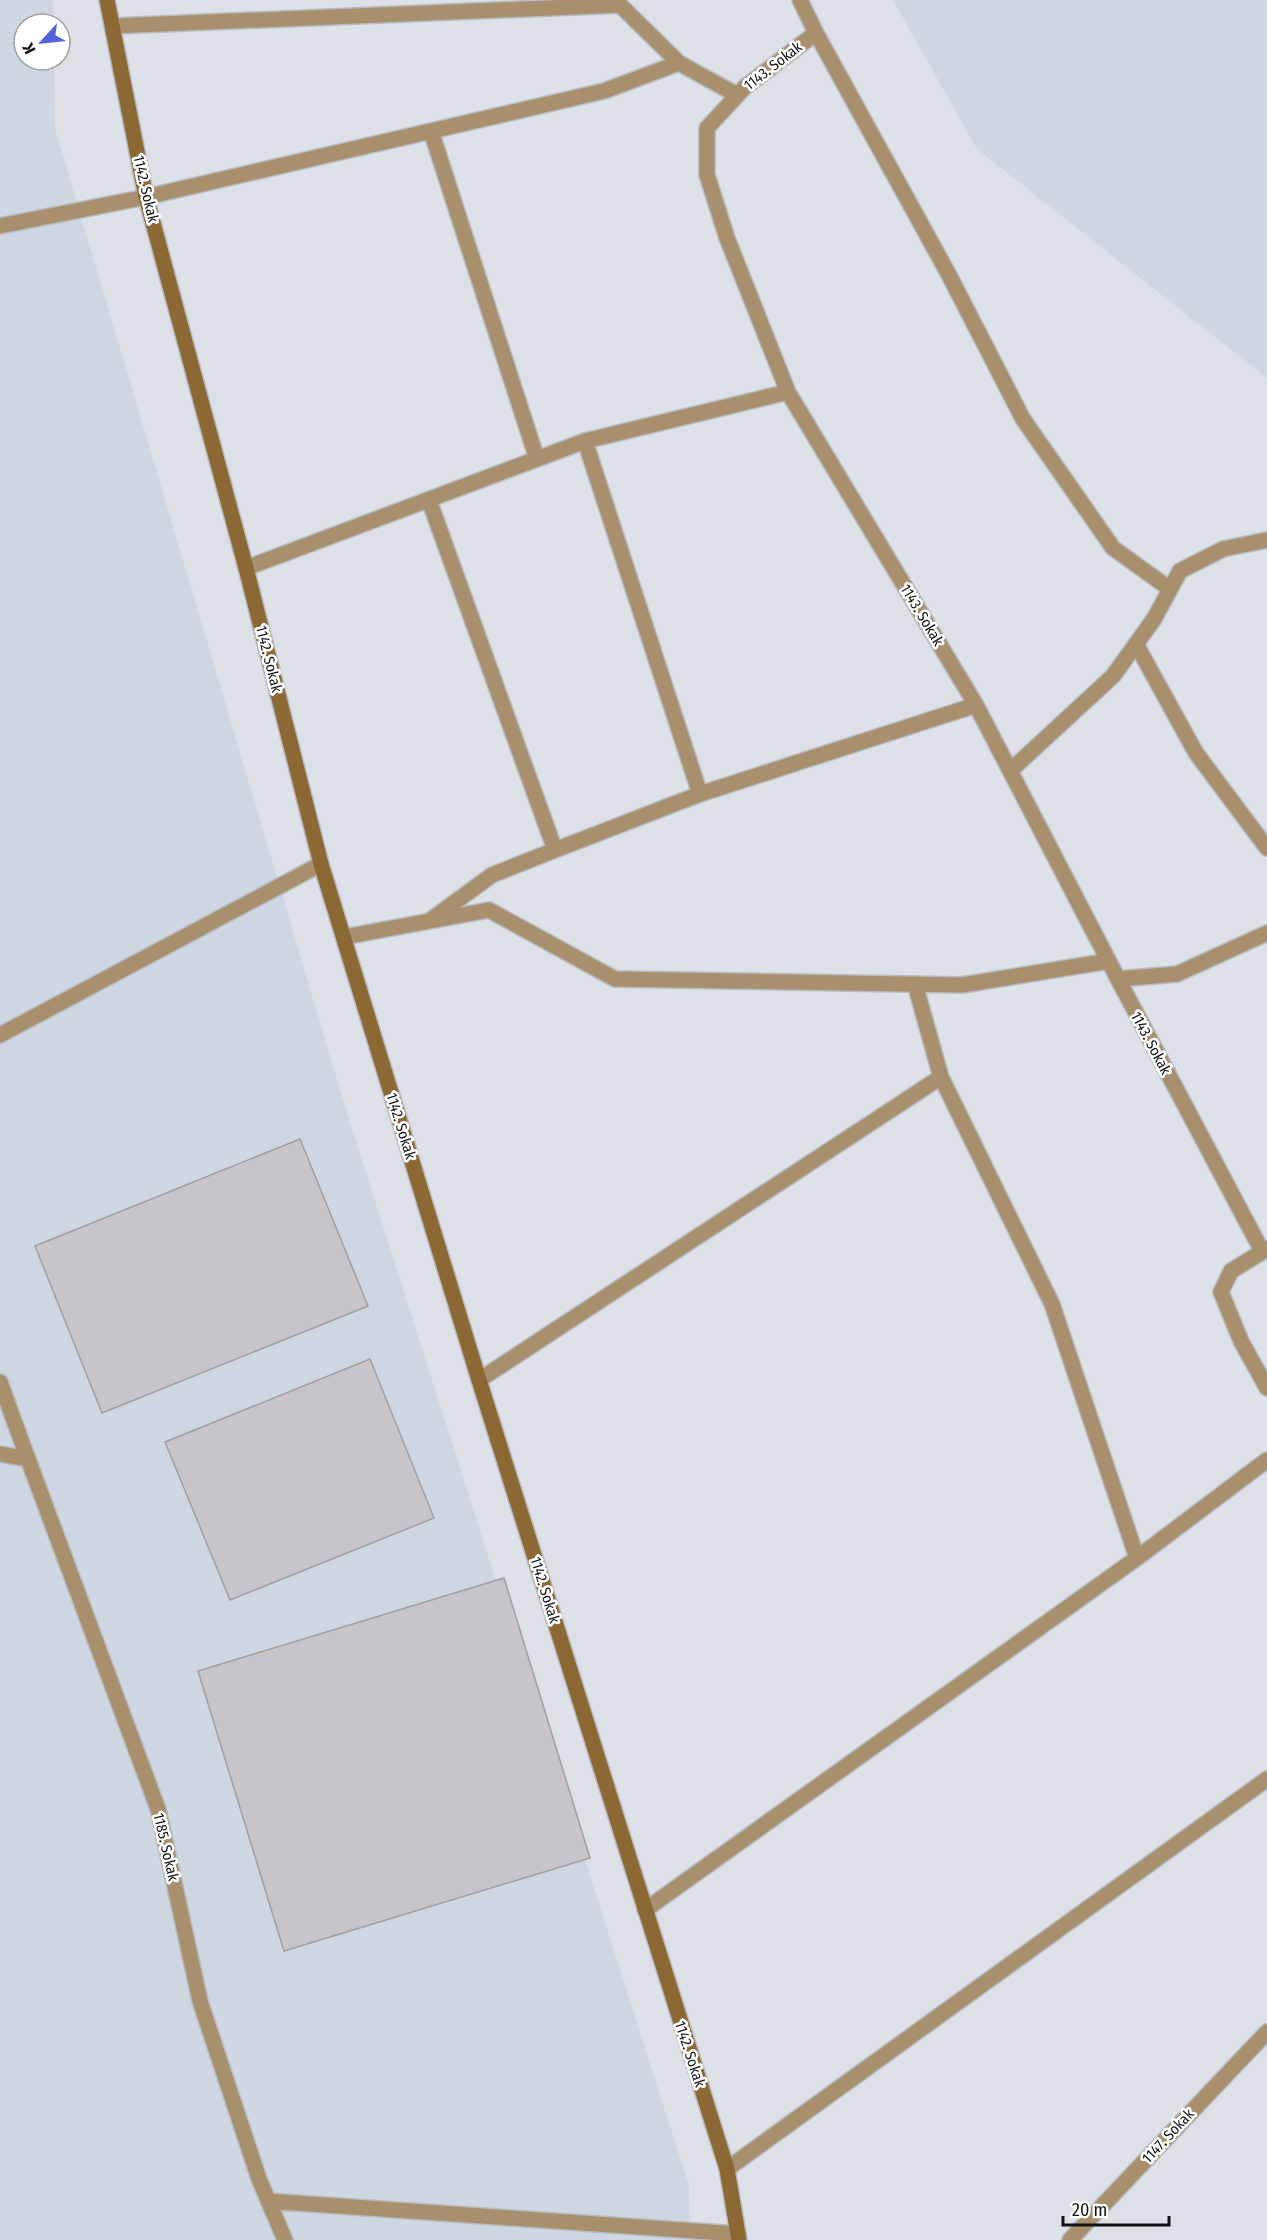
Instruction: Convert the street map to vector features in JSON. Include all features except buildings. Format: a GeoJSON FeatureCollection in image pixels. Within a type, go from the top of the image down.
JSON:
{"type":"FeatureCollection","features":[{"type":"Feature","properties":{"kind":"street","name":"1142. Sokak"},"geometry":{"type":"LineString","coordinates":[[107,0],[146,197],[246,568],[321,864],[479,1380],[727,2169],[738,2237]]}},
{"type":"Feature","properties":{"kind":"street","name":"1143. Sokak"},"geometry":{"type":"LineString","coordinates":[[800,0],[816,33],[745,87],[706,128],[707,175],[727,238],[788,392],[976,705],[1108,962],[1264,1250]]}},
{"type":"Feature","properties":{"kind":"street"},"geometry":{"type":"LineString","coordinates":[[113,26],[385,7],[620,2],[679,63],[737,95]]}},
{"type":"Feature","properties":{"kind":"street"},"geometry":{"type":"LineString","coordinates":[[816,33],[949,274],[1023,419],[1113,548],[1170,589]]}},
{"type":"Feature","properties":{"kind":"street"},"geometry":{"type":"LineString","coordinates":[[0,226],[146,197],[604,91],[679,63]]}},
{"type":"Feature","properties":{"kind":"street"},"geometry":{"type":"LineString","coordinates":[[431,131],[537,459]]}},
{"type":"Feature","properties":{"kind":"street"},"geometry":{"type":"LineString","coordinates":[[246,568],[585,441],[788,392]]}},
{"type":"Feature","properties":{"kind":"street"},"geometry":{"type":"LineString","coordinates":[[585,441],[700,794]]}},
{"type":"Feature","properties":{"kind":"street"},"geometry":{"type":"LineString","coordinates":[[429,500],[555,850]]}},
{"type":"Feature","properties":{"kind":"street"},"geometry":{"type":"LineString","coordinates":[[1010,771],[1113,676],[1154,619],[1180,571],[1223,549],[1267,540]]}},
{"type":"Feature","properties":{"kind":"street"},"geometry":{"type":"LineString","coordinates":[[1136,644],[1197,753],[1267,848]]}},
{"type":"Feature","properties":{"kind":"street"},"geometry":{"type":"LineString","coordinates":[[428,922],[492,875],[555,850],[700,794],[976,705]]}},
{"type":"Feature","properties":{"kind":"street"},"geometry":{"type":"LineString","coordinates":[[0,1035],[321,864]]}},
{"type":"Feature","properties":{"kind":"street"},"geometry":{"type":"LineString","coordinates":[[344,937],[489,910],[615,979],[962,985],[1108,962]]}},
{"type":"Feature","properties":{"kind":"street"},"geometry":{"type":"LineString","coordinates":[[1118,979],[1178,974],[1267,933]]}},
{"type":"Feature","properties":{"kind":"street"},"geometry":{"type":"LineString","coordinates":[[915,984],[941,1077],[1052,1304],[1137,1557]]}},
{"type":"Feature","properties":{"kind":"street"},"geometry":{"type":"LineString","coordinates":[[479,1380],[941,1077]]}},
{"type":"Feature","properties":{"kind":"street"},"geometry":{"type":"LineString","coordinates":[[1264,1250],[1231,1271],[1221,1292],[1241,1341],[1267,1388]]}},
{"type":"Feature","properties":{"kind":"street","name":"1185. Sokak"},"geometry":{"type":"LineString","coordinates":[[0,1382],[158,1809],[200,2001],[268,2201],[285,2240]]}},
{"type":"Feature","properties":{"kind":"street"},"geometry":{"type":"LineString","coordinates":[[0,1454],[28,1459]]}},
{"type":"Feature","properties":{"kind":"street"},"geometry":{"type":"LineString","coordinates":[[645,1910],[1137,1557],[1267,1460]]}},
{"type":"Feature","properties":{"kind":"street"},"geometry":{"type":"LineString","coordinates":[[727,2169],[1267,1779]]}},
{"type":"Feature","properties":{"kind":"street","name":"1147. Sokak"},"geometry":{"type":"LineString","coordinates":[[1070,2240],[1267,2032]]}},
{"type":"Feature","properties":{"kind":"street"},"geometry":{"type":"LineString","coordinates":[[268,2201],[738,2237]]}},
{"type":"Feature","properties":{"kind":"shaded area"},"geometry":{"type":"Polygon","coordinates":[[[0,0],[53,0],[54,12],[12,12],[12,72],[54,72],[55,129],[346,1110],[689,2186],[690,2240],[0,2240],[0,0]]]}},
{"type":"Feature","properties":{"kind":"shaded area"},"geometry":{"type":"Polygon","coordinates":[[[893,0],[1267,0],[1267,378],[977,149],[893,0]]]}}]}
